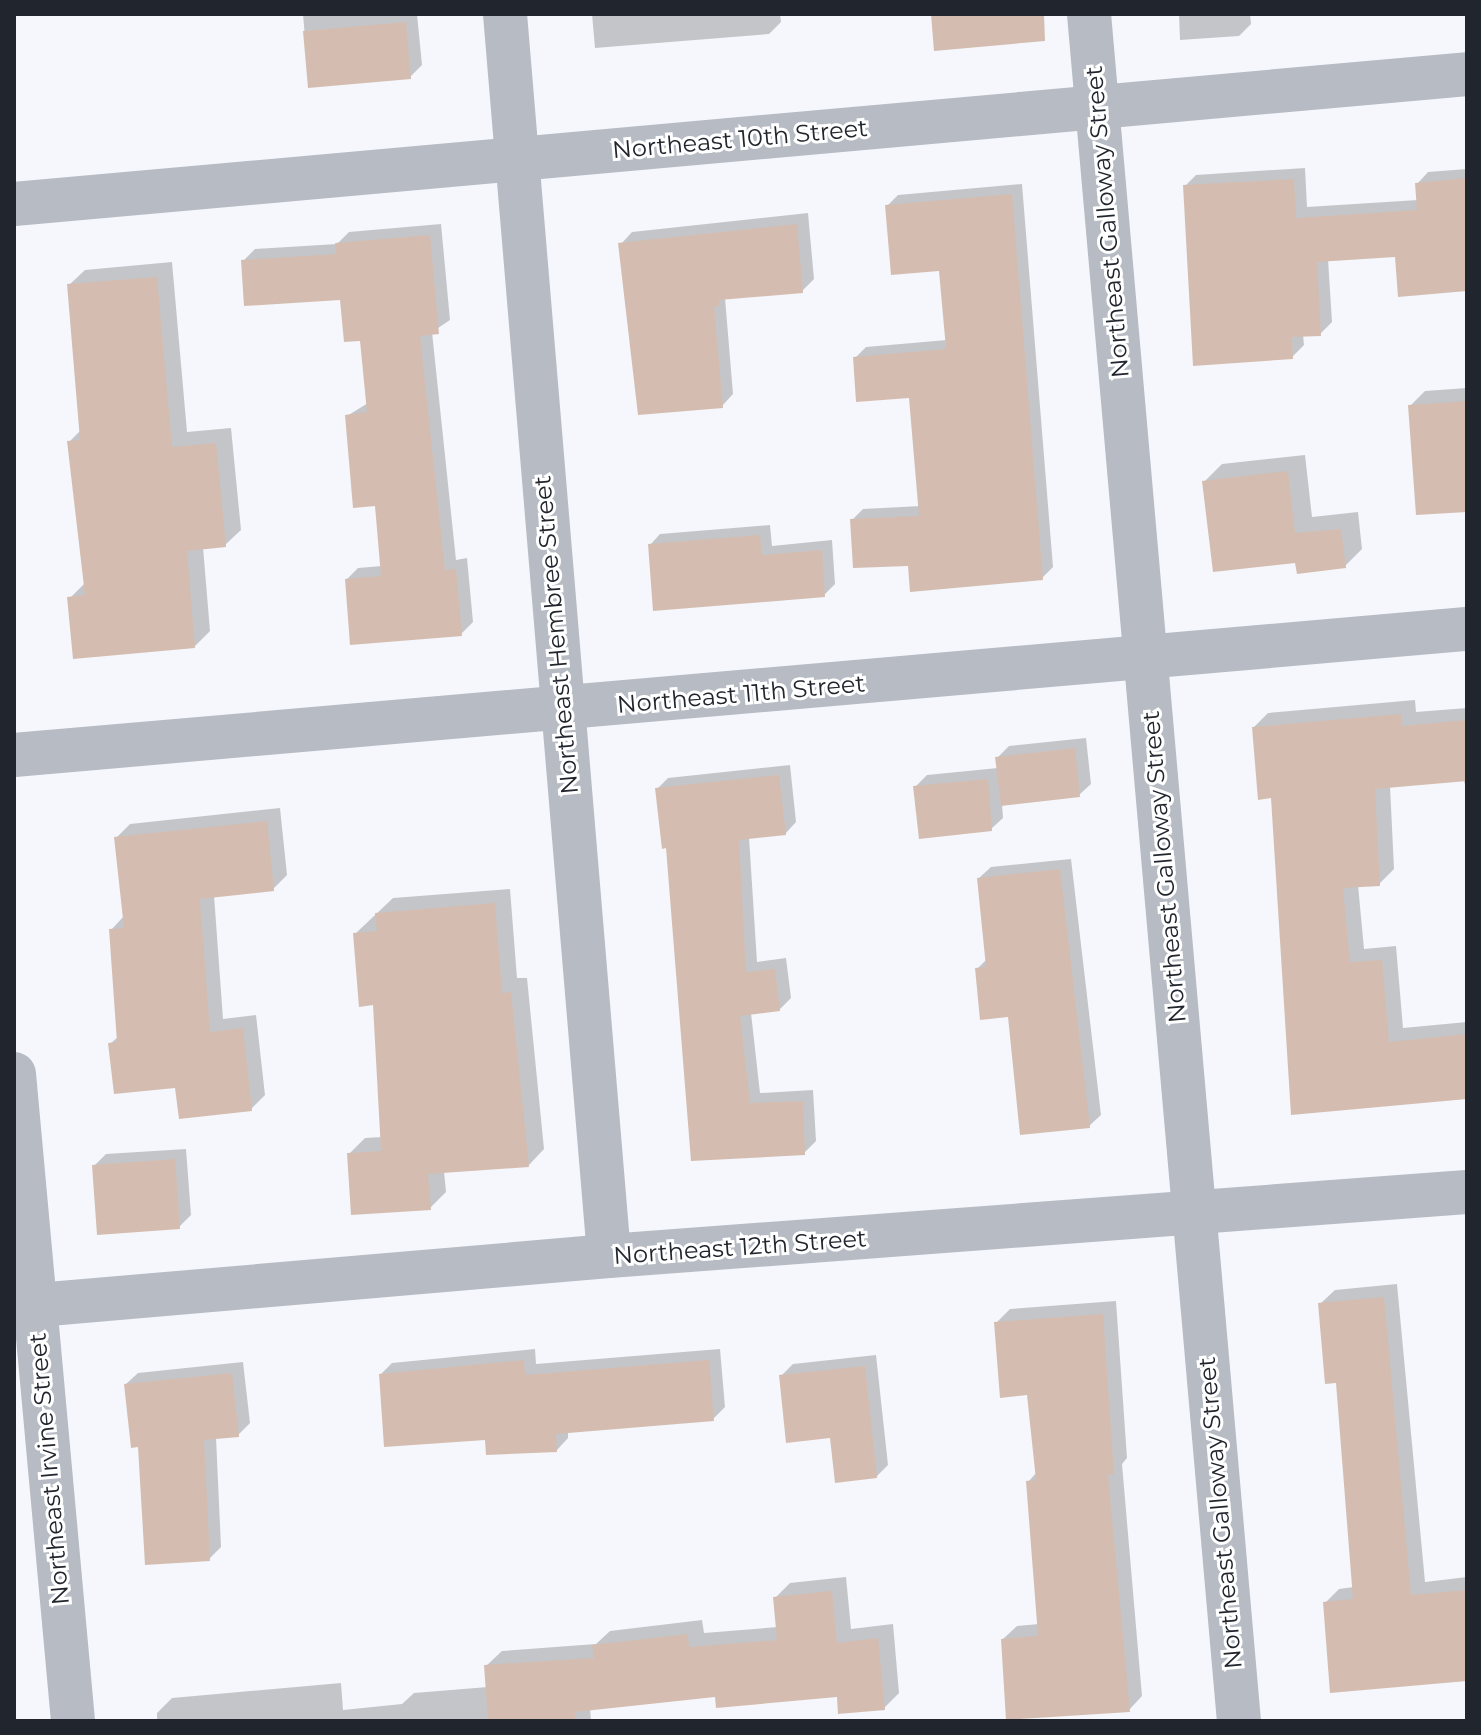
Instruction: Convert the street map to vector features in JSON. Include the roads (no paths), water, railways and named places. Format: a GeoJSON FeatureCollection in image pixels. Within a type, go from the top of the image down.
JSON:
{"type":"FeatureCollection","features":[{"type":"Feature","properties":{"kind":"street","name":"Northeast Hembree Street"},"geometry":{"type":"LineString","coordinates":[[505,14],[609,1256]]}},
{"type":"Feature","properties":{"kind":"street","name":"Northeast Galloway Street"},"geometry":{"type":"LineString","coordinates":[[1089,14],[1239,1721]]}},
{"type":"Feature","properties":{"kind":"street","name":"Northeast 10th Street"},"geometry":{"type":"LineString","coordinates":[[14,204],[1467,74]]}},
{"type":"Feature","properties":{"kind":"street","name":"Northeast 11th Street"},"geometry":{"type":"LineString","coordinates":[[14,755],[562,710],[1467,629]]}},
{"type":"Feature","properties":{"kind":"street","name":"Northeast Irvine Street"},"geometry":{"type":"LineString","coordinates":[[14,1074],[24,1306],[73,1721]]}},
{"type":"Feature","properties":{"kind":"street","name":"Northeast 12th Street"},"geometry":{"type":"LineString","coordinates":[[24,1306],[609,1256],[1467,1192]]}}]}
